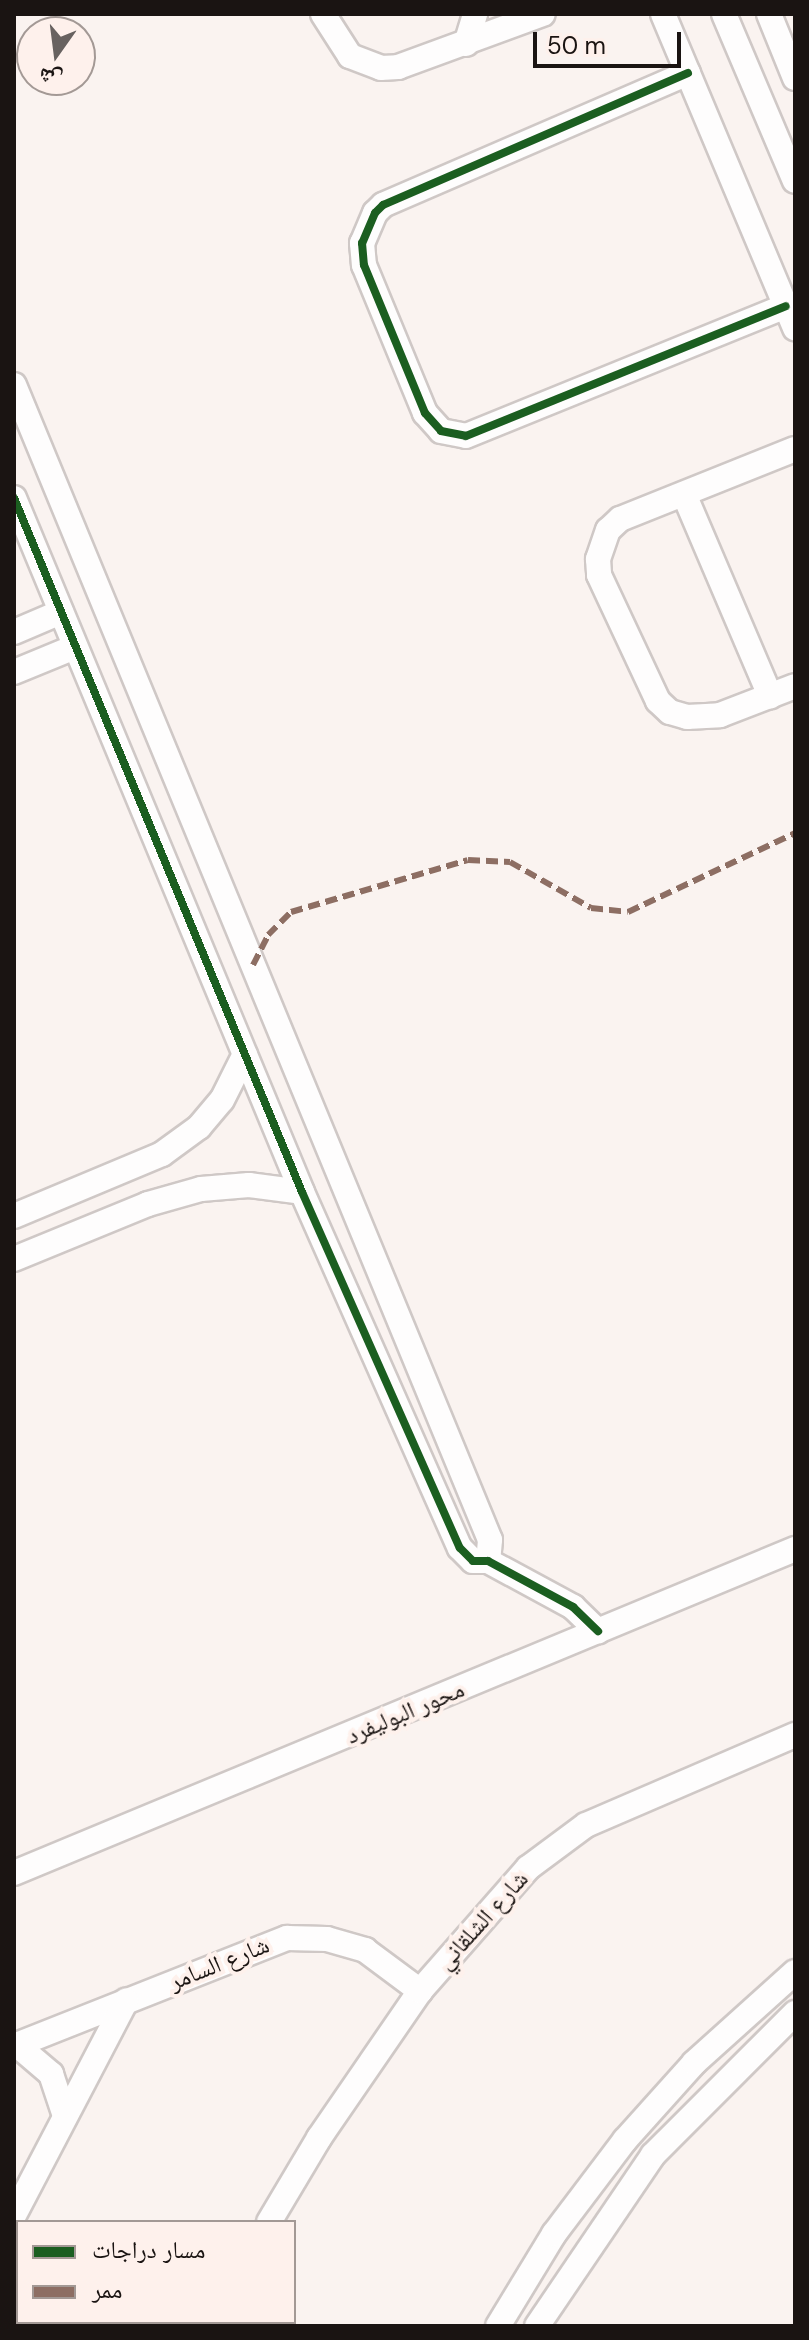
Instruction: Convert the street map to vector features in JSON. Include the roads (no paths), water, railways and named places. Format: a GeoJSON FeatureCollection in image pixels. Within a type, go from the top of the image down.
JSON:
{"type":"FeatureCollection","features":[{"type":"Feature","properties":{"kind":"street"},"geometry":{"type":"LineString","coordinates":[[323,14],[350,56],[381,68],[466,44],[542,14]]}},
{"type":"Feature","properties":{"kind":"street"},"geometry":{"type":"LineString","coordinates":[[466,44],[475,14]]}},
{"type":"Feature","properties":{"kind":"street"},"geometry":{"type":"LineString","coordinates":[[663,14],[688,73],[790,317],[466,436],[441,431],[425,413],[364,265],[365,232],[375,213],[383,205],[688,73]]}},
{"type":"Feature","properties":{"kind":"street"},"geometry":{"type":"LineString","coordinates":[[724,14],[795,181]]}},
{"type":"Feature","properties":{"kind":"street"},"geometry":{"type":"LineString","coordinates":[[769,14],[795,78]]}},
{"type":"Feature","properties":{"kind":"street"},"geometry":{"type":"LineString","coordinates":[[14,385],[490,1540],[488,1561]]}},
{"type":"Feature","properties":{"kind":"street"},"geometry":{"type":"LineString","coordinates":[[795,449],[620,519],[608,530],[598,559],[599,575],[658,701],[670,712],[704,718],[795,686]]}},
{"type":"Feature","properties":{"kind":"street"},"geometry":{"type":"LineString","coordinates":[[684,494],[770,696]]}},
{"type":"Feature","properties":{"kind":"street"},"geometry":{"type":"LineString","coordinates":[[14,498],[302,1192],[460,1548],[473,1561],[488,1561],[573,1607],[598,1631]]}},
{"type":"Feature","properties":{"kind":"street"},"geometry":{"type":"LineString","coordinates":[[14,632],[61,612]]}},
{"type":"Feature","properties":{"kind":"street"},"geometry":{"type":"LineString","coordinates":[[14,672],[75,647]]}},
{"type":"Feature","properties":{"kind":"street"},"geometry":{"type":"LineString","coordinates":[[137,790],[175,776]]}},
{"type":"Feature","properties":{"kind":"street"},"geometry":{"type":"LineString","coordinates":[[14,1216],[162,1154],[199,1127],[222,1100],[245,1054]]}},
{"type":"Feature","properties":{"kind":"street"},"geometry":{"type":"LineString","coordinates":[[14,1259],[148,1204],[201,1189],[249,1185],[302,1192]]}},
{"type":"Feature","properties":{"kind":"street","name":"محور البوليفرد"},"geometry":{"type":"LineString","coordinates":[[14,1873],[795,1549]]}},
{"type":"Feature","properties":{"kind":"street","name":"شارع الشلقاني"},"geometry":{"type":"LineString","coordinates":[[270,2220],[319,2138],[420,1991],[493,1902],[558,1843],[619,1809],[795,1735]]}},
{"type":"Feature","properties":{"kind":"street","name":"شارع السامر"},"geometry":{"type":"LineString","coordinates":[[16,2046],[267,1942],[307,1937],[365,1950],[420,1991]]}},
{"type":"Feature","properties":{"kind":"street"},"geometry":{"type":"LineString","coordinates":[[498,2326],[554,2234],[625,2140],[694,2063],[795,1972]]}},
{"type":"Feature","properties":{"kind":"street"},"geometry":{"type":"LineString","coordinates":[[14,2215],[126,2001]]}},
{"type":"Feature","properties":{"kind":"street"},"geometry":{"type":"LineString","coordinates":[[537,2326],[653,2155],[795,2013]]}},
{"type":"Feature","properties":{"kind":"street"},"geometry":{"type":"LineString","coordinates":[[16,2046],[51,2074],[65,2116]]}}]}
